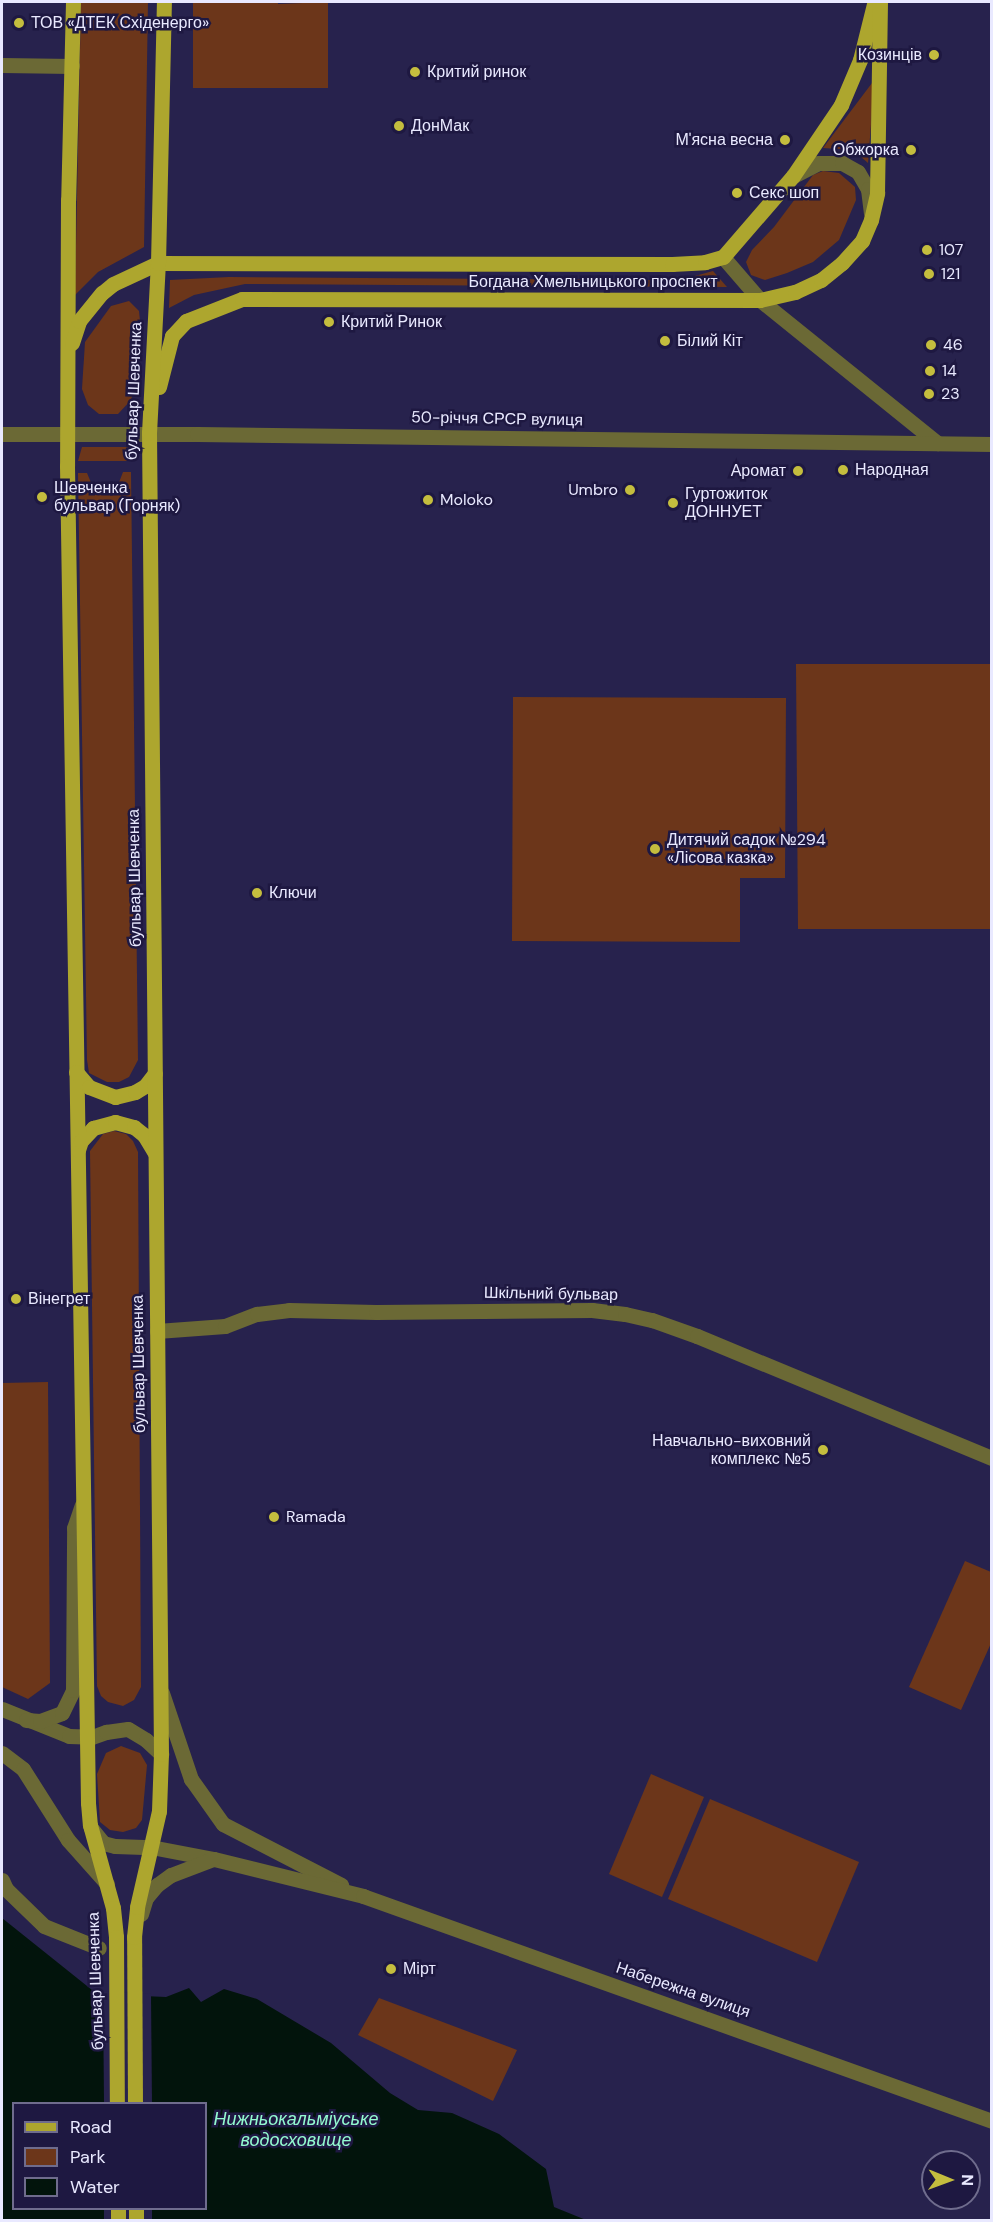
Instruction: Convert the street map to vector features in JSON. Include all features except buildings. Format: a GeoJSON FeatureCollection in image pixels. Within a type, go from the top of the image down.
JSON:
{"type":"FeatureCollection","features":[{"type":"Feature","properties":{"kind":"main road","name":"бульвар Шевченка"},"geometry":{"type":"LineString","coordinates":[[73,2],[67,435],[87,1738],[90,1825],[113,1908],[116,1937],[117,2102]]}},
{"type":"Feature","properties":{"kind":"main road","name":"бульвар Шевченка"},"geometry":{"type":"LineString","coordinates":[[135,2102],[134,1937],[137,1907],[159,1811],[161,1754],[149,434],[158,263],[164,2]]}},
{"type":"Feature","properties":{"kind":"main road","name":"Богдана Хмельницького проспект"},"geometry":{"type":"LineString","coordinates":[[158,263],[672,264],[705,262],[723,257],[792,176],[841,105],[860,60],[874,2]]}},
{"type":"Feature","properties":{"kind":"main road","name":"Богдана Хмельницького проспект"},"geometry":{"type":"LineString","coordinates":[[149,434],[172,336],[186,321],[242,299],[760,300],[795,292],[821,280],[842,263],[862,241],[871,220],[877,193],[880,2]]}},
{"type":"Feature","properties":{"kind":"main road"},"geometry":{"type":"LineString","coordinates":[[68,357],[79,321],[102,293],[113,284],[158,263]]}},
{"type":"Feature","properties":{"kind":"main road"},"geometry":{"type":"LineString","coordinates":[[76,1072],[89,1088],[115,1097],[135,1092],[145,1086],[155,1073]]}},
{"type":"Feature","properties":{"kind":"main road"},"geometry":{"type":"LineString","coordinates":[[78,1151],[81,1141],[93,1128],[115,1122],[134,1127],[144,1135],[155,1153]]}},
{"type":"Feature","properties":{"kind":"street"},"geometry":{"type":"LineString","coordinates":[[2,65],[72,66]]}},
{"type":"Feature","properties":{"kind":"street"},"geometry":{"type":"LineString","coordinates":[[792,176],[818,163],[842,163],[858,172],[868,189],[871,220]]}},
{"type":"Feature","properties":{"kind":"street"},"geometry":{"type":"LineString","coordinates":[[723,257],[760,300],[937,443]]}},
{"type":"Feature","properties":{"kind":"street","name":"50-річчя СРСР вулиця"},"geometry":{"type":"LineString","coordinates":[[2,434],[992,444]]}},
{"type":"Feature","properties":{"kind":"street","name":"Шкільний бульвар"},"geometry":{"type":"LineString","coordinates":[[157,1331],[225,1326],[258,1314],[289,1310],[376,1312],[592,1310],[625,1314],[652,1320],[697,1336],[992,1458]]}},
{"type":"Feature","properties":{"kind":"street"},"geometry":{"type":"LineString","coordinates":[[26,1720],[40,1721],[62,1713],[73,1690],[74,1528],[84,1501]]}},
{"type":"Feature","properties":{"kind":"street","name":"Набережна вулиця"},"geometry":{"type":"LineString","coordinates":[[161,1690],[191,1779],[223,1824],[363,1896]]}},
{"type":"Feature","properties":{"kind":"street"},"geometry":{"type":"LineString","coordinates":[[2,1709],[69,1736],[87,1738],[116,1730],[128,1730],[146,1740],[161,1754]]}},
{"type":"Feature","properties":{"kind":"street"},"geometry":{"type":"LineString","coordinates":[[2,1753],[23,1769],[68,1840],[107,1884]]}},
{"type":"Feature","properties":{"kind":"street"},"geometry":{"type":"LineString","coordinates":[[90,1825],[94,1834],[103,1843],[115,1846],[151,1847]]}},
{"type":"Feature","properties":{"kind":"street","name":"Набережна вулиця"},"geometry":{"type":"LineString","coordinates":[[151,1847],[214,1858],[363,1896],[992,2121]]}},
{"type":"Feature","properties":{"kind":"street"},"geometry":{"type":"LineString","coordinates":[[134,1937],[146,1898],[157,1885],[171,1875],[214,1858]]}},
{"type":"Feature","properties":{"kind":"street"},"geometry":{"type":"LineString","coordinates":[[2,1880],[6,1889],[44,1926],[99,1948]]}},
{"type":"Feature","properties":{"kind":"green space"},"geometry":{"type":"Polygon","coordinates":[[[81,2],[148,2],[144,247],[98,272],[75,295],[81,2]]]}},
{"type":"Feature","properties":{"kind":"green space"},"geometry":{"type":"Polygon","coordinates":[[[193,2],[278,2],[278,4],[328,2],[328,88],[193,88],[193,2]]]}},
{"type":"Feature","properties":{"kind":"green space"},"geometry":{"type":"Polygon","coordinates":[[[872,83],[874,86],[868,163],[853,150],[823,148],[872,83]]]}},
{"type":"Feature","properties":{"kind":"green space"},"geometry":{"type":"Polygon","coordinates":[[[823,171],[839,173],[855,187],[856,200],[839,240],[813,262],[787,273],[765,280],[751,275],[746,262],[752,250],[774,227],[813,175],[823,171]]]}},
{"type":"Feature","properties":{"kind":"green space"},"geometry":{"type":"Polygon","coordinates":[[[713,271],[727,287],[245,284],[194,295],[169,308],[170,280],[229,277],[650,280],[684,279],[713,271]]]}},
{"type":"Feature","properties":{"kind":"green space"},"geometry":{"type":"Polygon","coordinates":[[[129,301],[139,311],[141,331],[135,386],[131,400],[118,414],[99,414],[88,405],[82,389],[85,342],[111,306],[129,301]]]}},
{"type":"Feature","properties":{"kind":"green space"},"geometry":{"type":"Polygon","coordinates":[[[82,447],[128,447],[131,461],[78,461],[82,447]]]}},
{"type":"Feature","properties":{"kind":"green space"},"geometry":{"type":"Polygon","coordinates":[[[123,472],[131,472],[138,1060],[129,1077],[119,1082],[107,1082],[89,1073],[87,1060],[78,473],[87,473],[92,485],[105,491],[118,485],[123,472]]]}},
{"type":"Feature","properties":{"kind":"green space"},"geometry":{"type":"Polygon","coordinates":[[[796,664],[991,664],[991,929],[798,929],[796,664]]]}},
{"type":"Feature","properties":{"kind":"green space"},"geometry":{"type":"Polygon","coordinates":[[[513,697],[786,698],[785,878],[740,878],[740,942],[512,941],[513,697]]]}},
{"type":"Feature","properties":{"kind":"green space"},"geometry":{"type":"Polygon","coordinates":[[[114,1131],[126,1134],[133,1141],[138,1152],[141,1687],[134,1700],[123,1706],[108,1702],[101,1696],[97,1686],[90,1151],[103,1134],[114,1131]]]}},
{"type":"Feature","properties":{"kind":"green space"},"geometry":{"type":"Polygon","coordinates":[[[48,1382],[50,1683],[28,1699],[2,1687],[2,1383],[48,1382]]]}},
{"type":"Feature","properties":{"kind":"green space"},"geometry":{"type":"Polygon","coordinates":[[[965,1561],[991,1572],[992,1641],[961,1710],[909,1687],[965,1561]]]}},
{"type":"Feature","properties":{"kind":"green space"},"geometry":{"type":"Polygon","coordinates":[[[121,1746],[140,1753],[147,1765],[142,1820],[136,1828],[123,1832],[110,1830],[100,1822],[97,1774],[106,1753],[121,1746]]]}},
{"type":"Feature","properties":{"kind":"green space"},"geometry":{"type":"Polygon","coordinates":[[[651,1774],[704,1797],[662,1897],[609,1874],[651,1774]]]}},
{"type":"Feature","properties":{"kind":"green space"},"geometry":{"type":"Polygon","coordinates":[[[710,1799],[859,1862],[817,1962],[668,1899],[710,1799]]]}},
{"type":"Feature","properties":{"kind":"green space"},"geometry":{"type":"Polygon","coordinates":[[[379,1998],[517,2050],[493,2101],[358,2035],[379,1998]]]}},
{"type":"Feature","properties":{"kind":"water","name":"Нижньокальміуське водосховище"},"geometry":{"type":"Polygon","coordinates":[[[2,1918],[97,1994],[166,1997],[189,1988],[201,2002],[224,1989],[257,1999],[331,2043],[390,2093],[418,2110],[452,2113],[499,2134],[546,2169],[554,2207],[586,2220],[2,2220],[2,1918]]]}},
{"type":"Feature","properties":{"kind":"pier"},"geometry":{"type":"Polygon","coordinates":[[[103,1991],[151,1994],[152,2102],[104,2102],[103,1991]]]}},
{"type":"Feature","properties":{"kind":"pier"},"geometry":{"type":"Polygon","coordinates":[[[104,2210],[152,2210],[152,2220],[104,2220],[104,2210]]]}},
{"type":"Feature","properties":{"kind":"place","name":"ТОВ «ДТЕК Східенерго»"},"geometry":{"type":"Point","coordinates":[19,23]}},
{"type":"Feature","properties":{"kind":"place","name":"Козинців"},"geometry":{"type":"Point","coordinates":[934,55]}},
{"type":"Feature","properties":{"kind":"place","name":"Критий ринок"},"geometry":{"type":"Point","coordinates":[415,72]}},
{"type":"Feature","properties":{"kind":"place","name":"ДонМак"},"geometry":{"type":"Point","coordinates":[399,126]}},
{"type":"Feature","properties":{"kind":"place","name":"М'ясна весна"},"geometry":{"type":"Point","coordinates":[785,140]}},
{"type":"Feature","properties":{"kind":"place","name":"Обжорка"},"geometry":{"type":"Point","coordinates":[911,150]}},
{"type":"Feature","properties":{"kind":"place","name":"Секс шоп"},"geometry":{"type":"Point","coordinates":[737,193]}},
{"type":"Feature","properties":{"kind":"place","name":"107"},"geometry":{"type":"Point","coordinates":[927,250]}},
{"type":"Feature","properties":{"kind":"place","name":"121"},"geometry":{"type":"Point","coordinates":[929,274]}},
{"type":"Feature","properties":{"kind":"place","name":"Критий Ринок"},"geometry":{"type":"Point","coordinates":[329,322]}},
{"type":"Feature","properties":{"kind":"place","name":"Білий Кіт"},"geometry":{"type":"Point","coordinates":[665,341]}},
{"type":"Feature","properties":{"kind":"place","name":"46"},"geometry":{"type":"Point","coordinates":[931,345]}},
{"type":"Feature","properties":{"kind":"place","name":"14"},"geometry":{"type":"Point","coordinates":[930,371]}},
{"type":"Feature","properties":{"kind":"place","name":"23"},"geometry":{"type":"Point","coordinates":[929,394]}},
{"type":"Feature","properties":{"kind":"place","name":"Народная"},"geometry":{"type":"Point","coordinates":[843,470]}},
{"type":"Feature","properties":{"kind":"place","name":"Аромат"},"geometry":{"type":"Point","coordinates":[798,471]}},
{"type":"Feature","properties":{"kind":"place","name":"Umbro"},"geometry":{"type":"Point","coordinates":[630,490]}},
{"type":"Feature","properties":{"kind":"place","name":"Шевченка бульвар (Горняк)"},"geometry":{"type":"Point","coordinates":[42,497]}},
{"type":"Feature","properties":{"kind":"place","name":"Moloko"},"geometry":{"type":"Point","coordinates":[428,500]}},
{"type":"Feature","properties":{"kind":"place","name":"Гуртожиток ДОННУЕТ"},"geometry":{"type":"Point","coordinates":[673,503]}},
{"type":"Feature","properties":{"kind":"place","name":"Дитячий садок №294 «Лісова казка»"},"geometry":{"type":"Point","coordinates":[655,849]}},
{"type":"Feature","properties":{"kind":"place","name":"Ключи"},"geometry":{"type":"Point","coordinates":[257,893]}},
{"type":"Feature","properties":{"kind":"place","name":"Вінегрет"},"geometry":{"type":"Point","coordinates":[16,1299]}},
{"type":"Feature","properties":{"kind":"place","name":"Навчально-виховний комплекс №5"},"geometry":{"type":"Point","coordinates":[823,1450]}},
{"type":"Feature","properties":{"kind":"place","name":"Ramada"},"geometry":{"type":"Point","coordinates":[274,1517]}},
{"type":"Feature","properties":{"kind":"place","name":"Мірт"},"geometry":{"type":"Point","coordinates":[391,1969]}}]}
